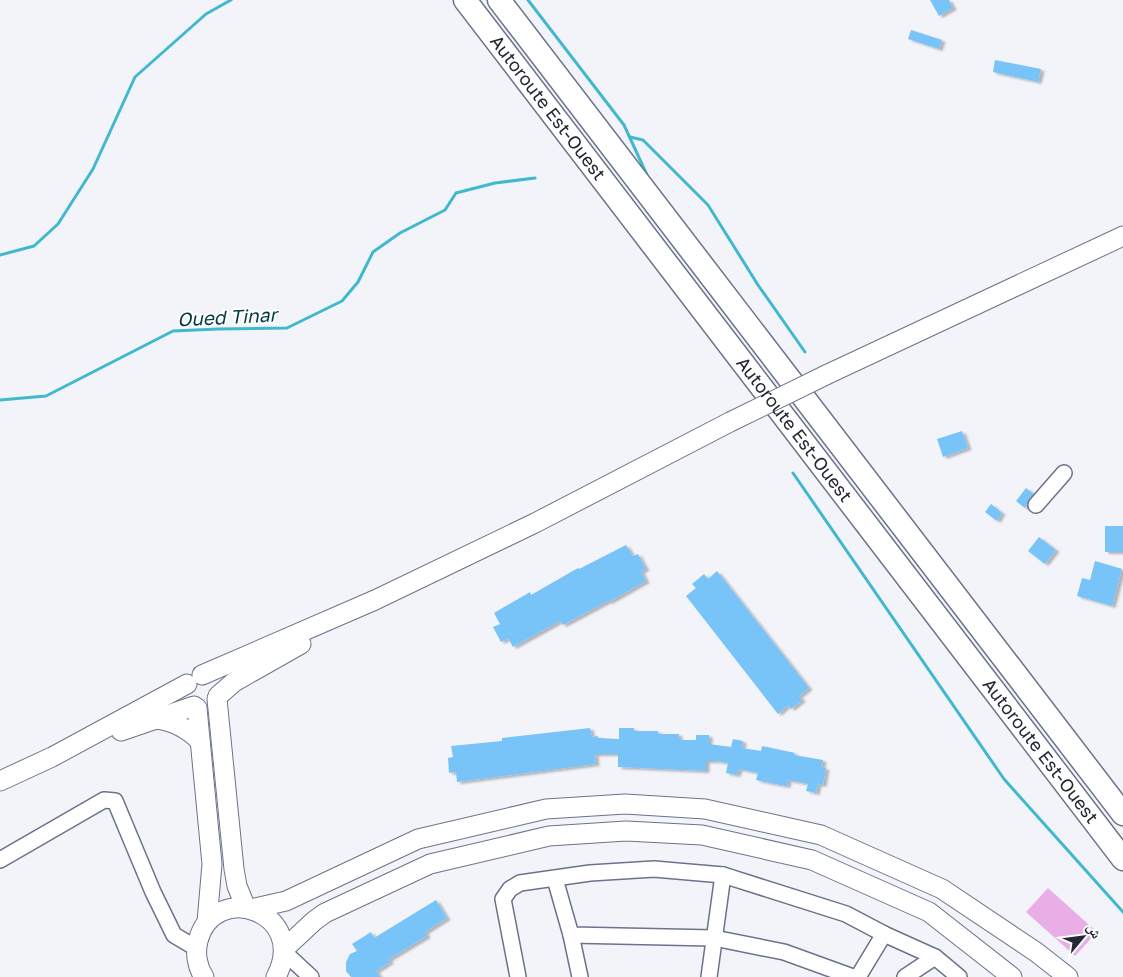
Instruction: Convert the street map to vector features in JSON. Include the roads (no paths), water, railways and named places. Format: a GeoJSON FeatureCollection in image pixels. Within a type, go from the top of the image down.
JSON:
{"type":"FeatureCollection","features":[{"type":"Feature","properties":{"kind":"highway","name":"Autoroute Est-Ouest"},"geometry":{"type":"LineString","coordinates":[[465,0],[1123,859]]}},
{"type":"Feature","properties":{"kind":"highway","name":"Autoroute Est-Ouest"},"geometry":{"type":"LineString","coordinates":[[499,0],[1123,814]]}},
{"type":"Feature","properties":{"kind":"main road"},"geometry":{"type":"LineString","coordinates":[[0,781],[52,757],[194,680],[375,600],[535,523],[730,422],[828,374],[1123,236]]}},
{"type":"Feature","properties":{"kind":"main road"},"geometry":{"type":"LineString","coordinates":[[52,757],[154,718],[195,707],[208,707],[228,686],[375,600]]}},
{"type":"Feature","properties":{"kind":"main road"},"geometry":{"type":"LineString","coordinates":[[219,724],[228,702],[250,673]]}},
{"type":"Feature","properties":{"kind":"main road"},"geometry":{"type":"LineString","coordinates":[[197,974],[196,948],[200,934],[207,922],[212,864],[195,707],[187,699],[185,689],[194,680],[207,676],[217,686],[219,724],[234,869],[237,886],[248,909]]}},
{"type":"Feature","properties":{"kind":"main road"},"geometry":{"type":"LineString","coordinates":[[154,718],[184,727],[200,741]]}},
{"type":"Feature","properties":{"kind":"main road"},"geometry":{"type":"LineString","coordinates":[[248,909],[286,901],[418,840],[546,809],[626,804],[705,809],[821,835],[942,889],[1036,952],[1068,977]]}},
{"type":"Feature","properties":{"kind":"main road"},"geometry":{"type":"LineString","coordinates":[[284,951],[325,913],[430,864],[549,836],[626,830],[702,835],[812,860],[929,912],[1012,977]]}},
{"type":"Feature","properties":{"kind":"main road"},"geometry":{"type":"LineString","coordinates":[[207,922],[225,910],[235,908],[248,909],[263,914],[274,924],[281,936],[284,951],[282,966],[276,977]]}},
{"type":"Feature","properties":{"kind":"street"},"geometry":{"type":"LineString","coordinates":[[1036,505],[1064,473]]}},
{"type":"Feature","properties":{"kind":"street"},"geometry":{"type":"LineString","coordinates":[[0,860],[104,800],[115,801],[153,892],[174,934],[196,948]]}},
{"type":"Feature","properties":{"kind":"street"},"geometry":{"type":"LineString","coordinates":[[518,977],[503,899],[510,889],[520,883],[590,873],[654,869],[723,875],[846,914],[884,934],[936,957],[959,977]]}},
{"type":"Feature","properties":{"kind":"street"},"geometry":{"type":"LineString","coordinates":[[709,977],[723,875]]}},
{"type":"Feature","properties":{"kind":"street"},"geometry":{"type":"LineString","coordinates":[[555,879],[571,935],[580,977]]}},
{"type":"Feature","properties":{"kind":"street"},"geometry":{"type":"LineString","coordinates":[[858,977],[884,934]]}},
{"type":"Feature","properties":{"kind":"street"},"geometry":{"type":"LineString","coordinates":[[571,935],[714,938],[784,952],[853,977]]}},
{"type":"Feature","properties":{"kind":"street"},"geometry":{"type":"LineString","coordinates":[[284,951],[311,977]]}},
{"type":"Feature","properties":{"kind":"street"},"geometry":{"type":"LineString","coordinates":[[905,977],[936,957]]}},
{"type":"Feature","properties":{"kind":"waterway"},"geometry":{"type":"LineString","coordinates":[[0,255],[34,246],[58,224],[93,169],[135,77],[206,14],[231,0]]}},
{"type":"Feature","properties":{"kind":"waterway"},"geometry":{"type":"LineString","coordinates":[[528,0],[624,125],[647,175]]}},
{"type":"Feature","properties":{"kind":"waterway"},"geometry":{"type":"LineString","coordinates":[[630,137],[643,140],[708,205],[758,285],[805,352]]}},
{"type":"Feature","properties":{"kind":"waterway","name":"Oued Tinar"},"geometry":{"type":"LineString","coordinates":[[0,400],[46,396],[173,331],[287,328],[342,301],[358,282],[373,252],[400,233],[445,210],[456,193],[495,183],[535,178]]}},
{"type":"Feature","properties":{"kind":"waterway"},"geometry":{"type":"LineString","coordinates":[[793,473],[1004,779],[1123,912]]}}]}
